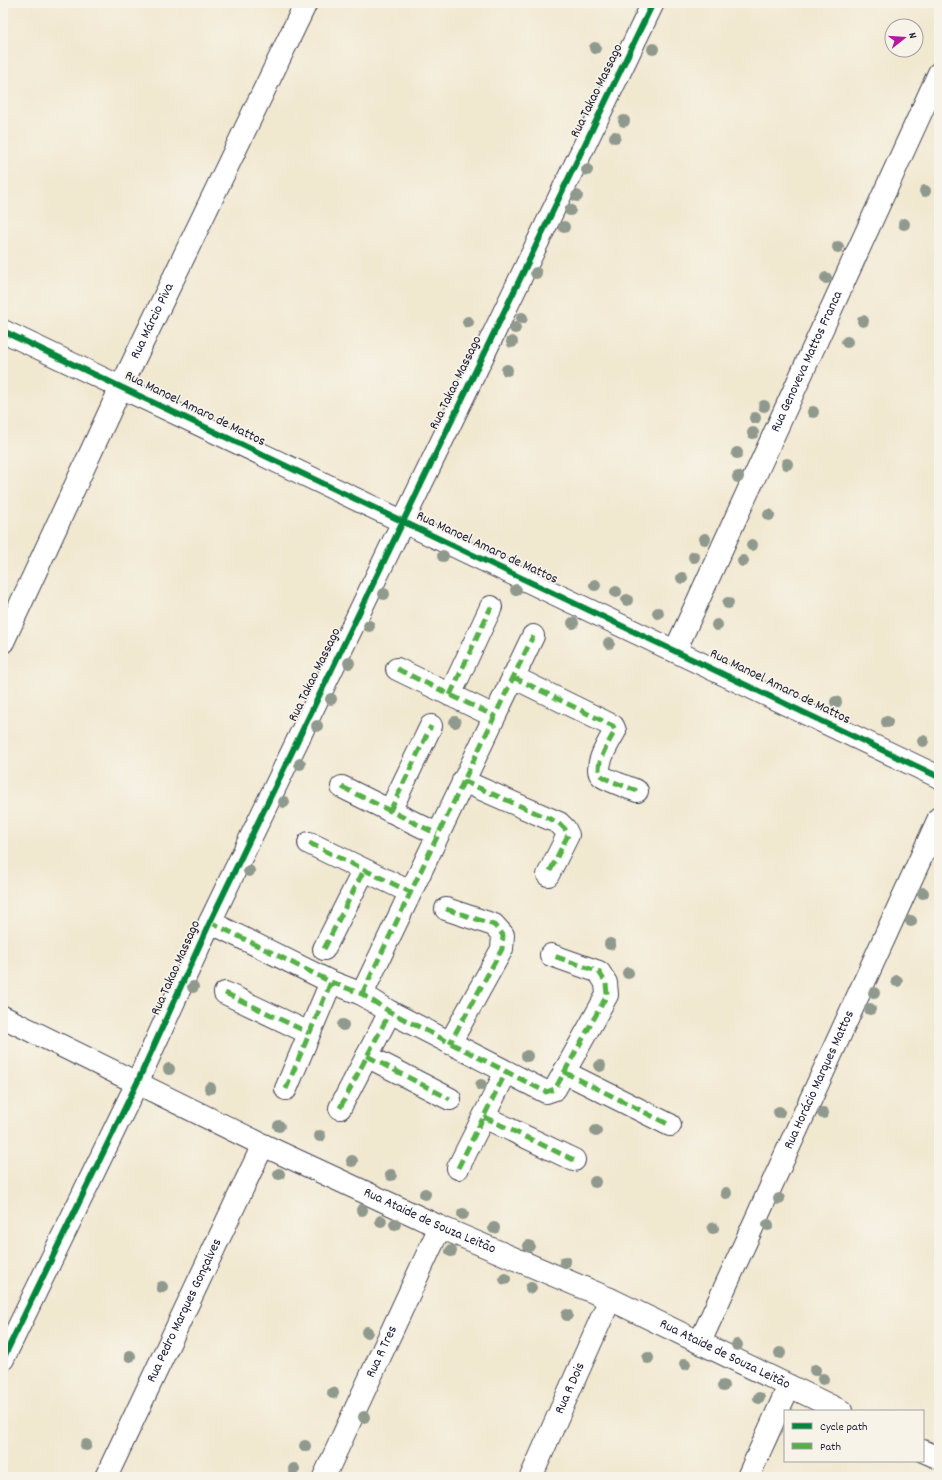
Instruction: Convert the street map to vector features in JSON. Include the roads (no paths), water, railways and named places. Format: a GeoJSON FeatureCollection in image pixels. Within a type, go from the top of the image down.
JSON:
{"type":"FeatureCollection","features":[{"type":"Feature","properties":{"kind":"street","name":"Rua Márcio Piva"},"geometry":{"type":"LineString","coordinates":[[3,642],[121,387],[306,3]]}},
{"type":"Feature","properties":{"kind":"street","name":"Rua Takao Massago"},"geometry":{"type":"LineString","coordinates":[[3,1359],[137,1083],[210,922],[653,3]]}},
{"type":"Feature","properties":{"kind":"street","name":"Rua Genoveva Mattos Franca"},"geometry":{"type":"LineString","coordinates":[[675,651],[939,73]]}},
{"type":"Feature","properties":{"kind":"street","name":"Rua Manoel Amaro de Mattos"},"geometry":{"type":"LineString","coordinates":[[3,331],[939,777]]}},
{"type":"Feature","properties":{"kind":"street"},"geometry":{"type":"LineString","coordinates":[[450,695],[490,607]]}},
{"type":"Feature","properties":{"kind":"street"},"geometry":{"type":"LineString","coordinates":[[362,994],[533,636]]}},
{"type":"Feature","properties":{"kind":"street"},"geometry":{"type":"LineString","coordinates":[[397,669],[494,716]]}},
{"type":"Feature","properties":{"kind":"street"},"geometry":{"type":"LineString","coordinates":[[513,677],[613,726],[615,731],[599,764],[598,770],[602,776],[637,791]]}},
{"type":"Feature","properties":{"kind":"street"},"geometry":{"type":"LineString","coordinates":[[390,811],[431,726]]}},
{"type":"Feature","properties":{"kind":"street"},"geometry":{"type":"LineString","coordinates":[[463,781],[559,823],[565,829],[568,835],[548,875]]}},
{"type":"Feature","properties":{"kind":"street"},"geometry":{"type":"LineString","coordinates":[[342,788],[438,834]]}},
{"type":"Feature","properties":{"kind":"street","name":"Rua Horácio Marques Mattos"},"geometry":{"type":"LineString","coordinates":[[700,1342],[939,818]]}},
{"type":"Feature","properties":{"kind":"street"},"geometry":{"type":"LineString","coordinates":[[309,843],[410,892]]}},
{"type":"Feature","properties":{"kind":"street"},"geometry":{"type":"LineString","coordinates":[[324,949],[364,870]]}},
{"type":"Feature","properties":{"kind":"street"},"geometry":{"type":"LineString","coordinates":[[446,909],[494,926],[503,935],[502,949],[450,1043]]}},
{"type":"Feature","properties":{"kind":"street"},"geometry":{"type":"LineString","coordinates":[[210,922],[332,982],[362,994],[390,1012],[546,1092],[555,1089],[607,995],[606,983],[599,972],[551,955]]}},
{"type":"Feature","properties":{"kind":"street"},"geometry":{"type":"LineString","coordinates":[[286,1089],[332,982]]}},
{"type":"Feature","properties":{"kind":"street"},"geometry":{"type":"LineString","coordinates":[[225,993],[309,1033]]}},
{"type":"Feature","properties":{"kind":"street"},"geometry":{"type":"LineString","coordinates":[[340,1108],[390,1012]]}},
{"type":"Feature","properties":{"kind":"street","name":"Rua Ataide de Souza Leitão"},"geometry":{"type":"LineString","coordinates":[[12,1022],[263,1145],[440,1227],[610,1299],[840,1410]]}},
{"type":"Feature","properties":{"kind":"street"},"geometry":{"type":"LineString","coordinates":[[367,1056],[450,1099]]}},
{"type":"Feature","properties":{"kind":"street"},"geometry":{"type":"LineString","coordinates":[[458,1168],[506,1072]]}},
{"type":"Feature","properties":{"kind":"street"},"geometry":{"type":"LineString","coordinates":[[564,1072],[670,1125]]}},
{"type":"Feature","properties":{"kind":"street"},"geometry":{"type":"LineString","coordinates":[[484,1117],[574,1160]]}},
{"type":"Feature","properties":{"kind":"street","name":"Rua Pedro Marques Gonçalves"},"geometry":{"type":"LineString","coordinates":[[106,1477],[263,1145]]}},
{"type":"Feature","properties":{"kind":"street","name":"Rua R Tres"},"geometry":{"type":"LineString","coordinates":[[324,1477],[440,1227]]}},
{"type":"Feature","properties":{"kind":"street","name":"Rua R Dois"},"geometry":{"type":"LineString","coordinates":[[531,1477],[610,1299]]}},
{"type":"Feature","properties":{"kind":"street"},"geometry":{"type":"LineString","coordinates":[[748,1477],[789,1386]]}},
{"type":"Feature","properties":{"kind":"street"},"geometry":{"type":"LineString","coordinates":[[924,1450],[939,1458]]}}]}
